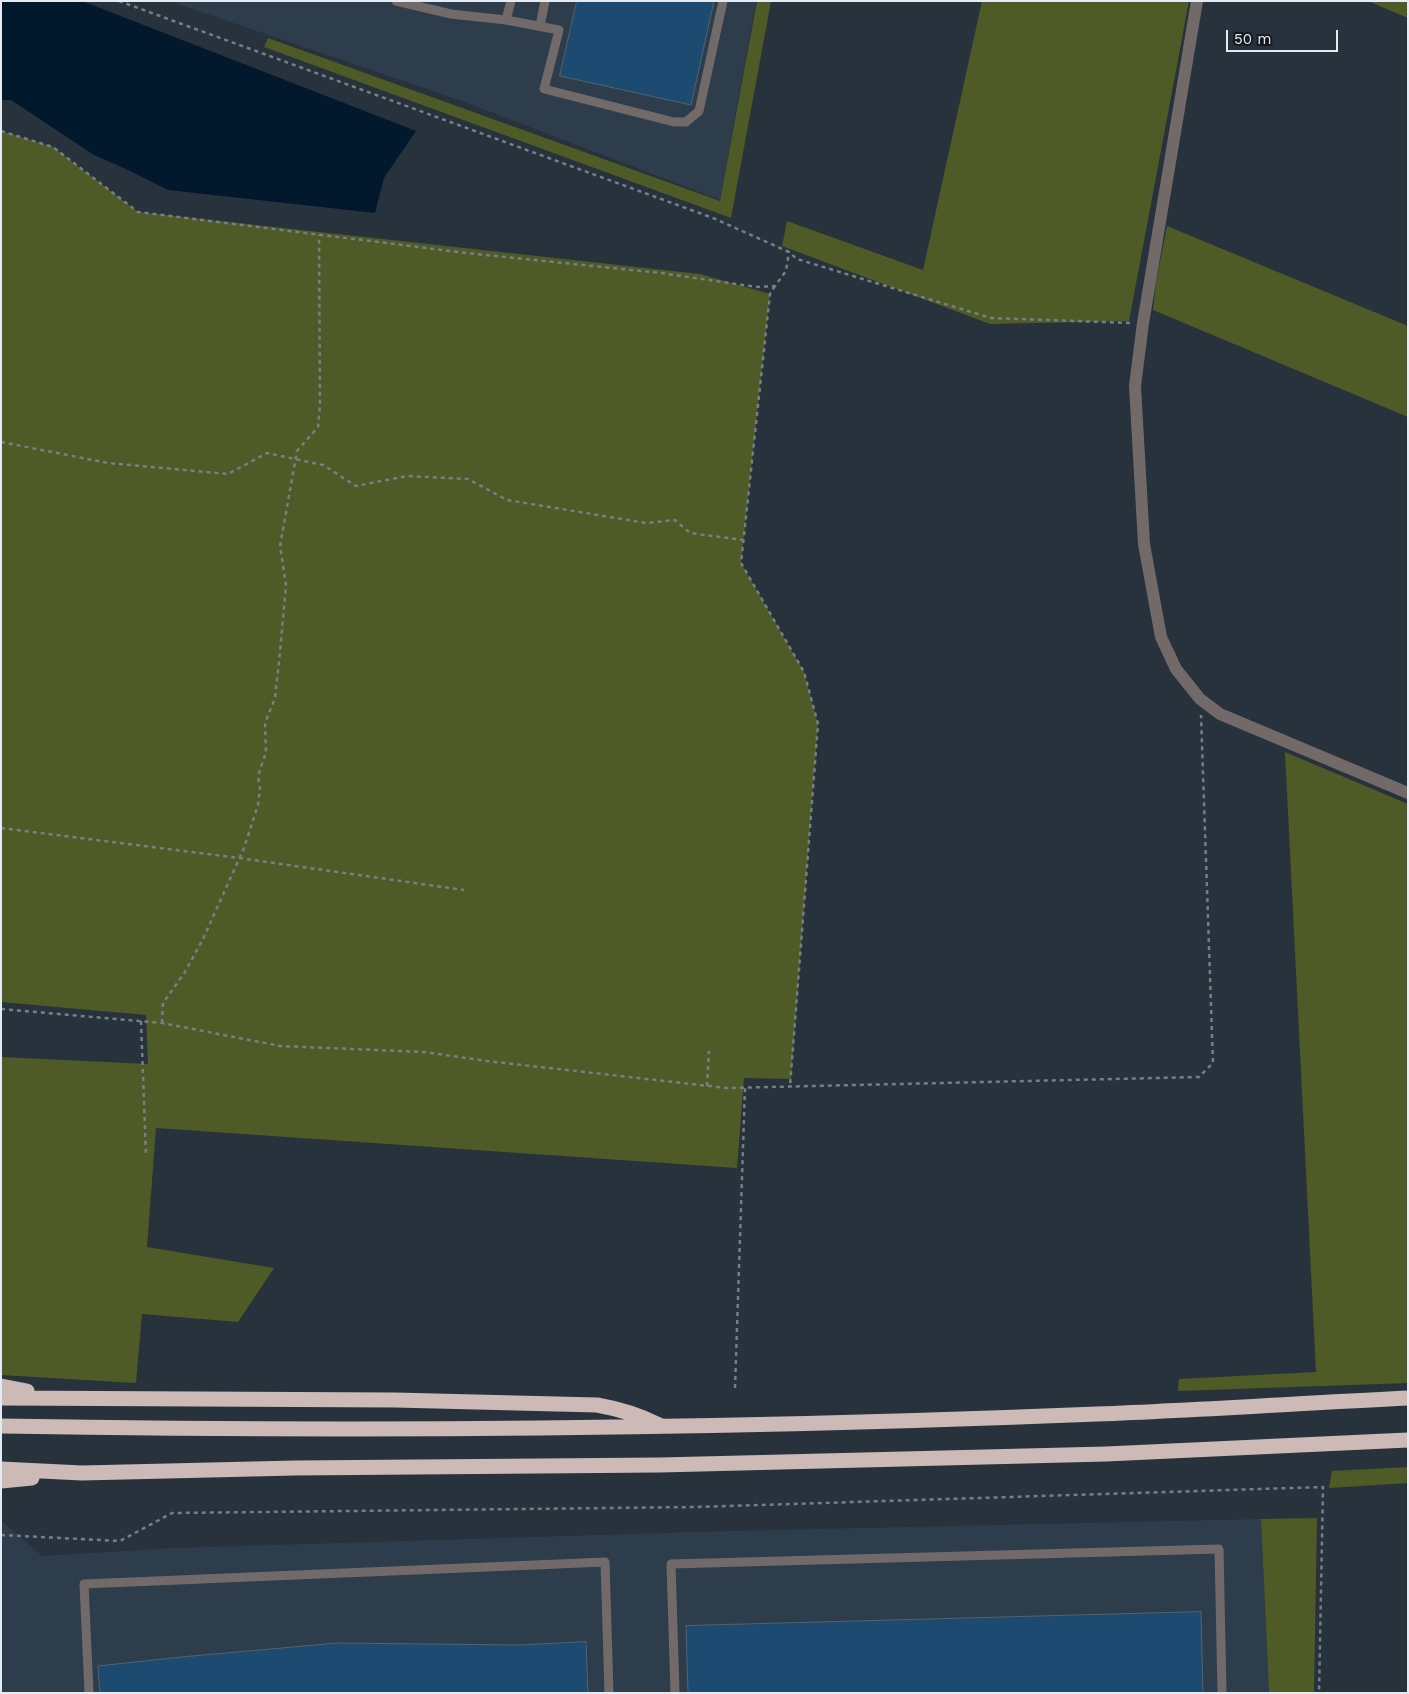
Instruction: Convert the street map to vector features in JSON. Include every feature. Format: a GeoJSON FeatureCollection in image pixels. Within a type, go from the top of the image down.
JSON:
{"type":"FeatureCollection","features":[{"type":"Feature","properties":{"kind":"highway"},"geometry":{"type":"LineString","coordinates":[[1,1386],[73,1399]]}},
{"type":"Feature","properties":{"kind":"highway"},"geometry":{"type":"LineString","coordinates":[[1,1398],[394,1400],[597,1405],[621,1409],[642,1416],[663,1427]]}},
{"type":"Feature","properties":{"kind":"highway"},"geometry":{"type":"LineString","coordinates":[[1,1426],[290,1429],[663,1427],[1098,1414],[1408,1398]]}},
{"type":"Feature","properties":{"kind":"highway"},"geometry":{"type":"LineString","coordinates":[[1,1469],[82,1473],[314,1468],[660,1466],[1106,1454],[1408,1440]]}},
{"type":"Feature","properties":{"kind":"highway"},"geometry":{"type":"LineString","coordinates":[[1,1481],[82,1473]]}},
{"type":"Feature","properties":{"kind":"street"},"geometry":{"type":"LineString","coordinates":[[1197,1],[1143,323],[1135,386],[1144,544],[1160,637],[1176,669],[1200,699],[1220,714],[1408,793]]}},
{"type":"Feature","properties":{"kind":"lane"},"geometry":{"type":"LineString","coordinates":[[396,1],[451,14],[506,20],[559,30],[544,89],[674,122],[686,122],[699,111],[723,1]]}},
{"type":"Feature","properties":{"kind":"lane"},"geometry":{"type":"LineString","coordinates":[[506,20],[511,1]]}},
{"type":"Feature","properties":{"kind":"lane"},"geometry":{"type":"LineString","coordinates":[[540,26],[545,1]]}},
{"type":"Feature","properties":{"kind":"lane"},"geometry":{"type":"LineString","coordinates":[[675,1693],[671,1564],[1219,1549],[1222,1693]]}},
{"type":"Feature","properties":{"kind":"lane"},"geometry":{"type":"LineString","coordinates":[[89,1693],[84,1584],[604,1562],[609,1693]]}},
{"type":"Feature","properties":{"kind":"path"},"geometry":{"type":"LineString","coordinates":[[119,1],[713,218],[789,252],[797,259],[991,318],[1143,323]]}},
{"type":"Feature","properties":{"kind":"path"},"geometry":{"type":"LineString","coordinates":[[1,131],[53,148],[138,212],[466,253],[661,273],[757,287],[775,286]]}},
{"type":"Feature","properties":{"kind":"path"},"geometry":{"type":"LineString","coordinates":[[162,1023],[163,1002],[185,972],[203,939],[239,858],[258,805],[260,789],[258,776],[266,752],[265,723],[275,698],[286,585],[280,546],[297,451],[318,427],[320,406],[319,235]]}},
{"type":"Feature","properties":{"kind":"path"},"geometry":{"type":"LineString","coordinates":[[789,252],[786,272],[770,294],[741,563],[804,672],[818,724],[790,1087]]}},
{"type":"Feature","properties":{"kind":"path"},"geometry":{"type":"LineString","coordinates":[[1,442],[108,462],[228,474],[267,453],[323,465],[356,486],[407,476],[468,479],[507,500],[646,523],[675,520],[690,533],[743,540]]}},
{"type":"Feature","properties":{"kind":"path"},"geometry":{"type":"LineString","coordinates":[[1,1009],[162,1023],[280,1046],[424,1052],[487,1061],[727,1088],[1199,1078],[1213,1063],[1200,699]]}},
{"type":"Feature","properties":{"kind":"path"},"geometry":{"type":"LineString","coordinates":[[1,828],[239,858],[464,890]]}},
{"type":"Feature","properties":{"kind":"path"},"geometry":{"type":"LineString","coordinates":[[141,1021],[146,1156]]}},
{"type":"Feature","properties":{"kind":"path"},"geometry":{"type":"LineString","coordinates":[[707,1086],[709,1051]]}},
{"type":"Feature","properties":{"kind":"path"},"geometry":{"type":"LineString","coordinates":[[735,1388],[745,1088]]}},
{"type":"Feature","properties":{"kind":"path"},"geometry":{"type":"LineString","coordinates":[[1,1535],[120,1540],[172,1513],[697,1508],[1323,1488],[1318,1693]]}},
{"type":"Feature","properties":{"kind":"shaded area"},"geometry":{"type":"Polygon","coordinates":[[[1,1],[82,1],[416,131],[384,178],[375,213],[168,190],[94,155],[11,100],[1,100],[1,1]]]}},
{"type":"Feature","properties":{"kind":"shaded area"},"geometry":{"type":"Polygon","coordinates":[[[169,1],[756,1],[720,200],[462,101],[169,1]]]}},
{"type":"Feature","properties":{"kind":"shaded area"},"geometry":{"type":"Polygon","coordinates":[[[1261,1519],[1269,1693],[1,1693],[1,1520],[42,1556],[175,1548],[729,1531],[1261,1519]]]}},
{"type":"Feature","properties":{"kind":"green space"},"geometry":{"type":"Polygon","coordinates":[[[757,1],[771,1],[731,218],[264,47],[268,38],[720,201],[757,1]]]}},
{"type":"Feature","properties":{"kind":"green space"},"geometry":{"type":"Polygon","coordinates":[[[982,1],[1189,1],[1129,321],[990,324],[782,246],[787,221],[923,270],[982,1]]]}},
{"type":"Feature","properties":{"kind":"green space"},"geometry":{"type":"Polygon","coordinates":[[[1368,1],[1408,1],[1408,18],[1368,1]]]}},
{"type":"Feature","properties":{"kind":"green space"},"geometry":{"type":"Polygon","coordinates":[[[1,131],[53,147],[138,212],[700,274],[770,294],[741,563],[804,672],[818,724],[791,1079],[744,1078],[737,1168],[156,1128],[147,1247],[274,1268],[238,1322],[142,1314],[136,1383],[1,1375],[1,1057],[148,1064],[146,1015],[1,1002],[1,131]]]}},
{"type":"Feature","properties":{"kind":"green space"},"geometry":{"type":"Polygon","coordinates":[[[1167,226],[1408,326],[1408,417],[1153,310],[1156,282],[1167,226]]]}},
{"type":"Feature","properties":{"kind":"green space"},"geometry":{"type":"Polygon","coordinates":[[[1285,752],[1408,804],[1408,1383],[1178,1391],[1179,1379],[1316,1372],[1285,752]]]}},
{"type":"Feature","properties":{"kind":"green space"},"geometry":{"type":"Polygon","coordinates":[[[1408,1467],[1408,1483],[1329,1488],[1332,1471],[1408,1467]]]}},
{"type":"Feature","properties":{"kind":"green space"},"geometry":{"type":"Polygon","coordinates":[[[1317,1518],[1314,1693],[1269,1693],[1261,1519],[1317,1518]]]}},
{"type":"Feature","properties":{"kind":"building"},"geometry":{"type":"Polygon","coordinates":[[[577,1],[714,1],[691,105],[560,76],[577,1]]]}},
{"type":"Feature","properties":{"kind":"building"},"geometry":{"type":"Polygon","coordinates":[[[1201,1612],[1203,1693],[688,1693],[686,1626],[1201,1612]]]}},
{"type":"Feature","properties":{"kind":"building"},"geometry":{"type":"Polygon","coordinates":[[[586,1642],[588,1693],[100,1693],[98,1666],[181,1657],[337,1643],[518,1645],[586,1642]]]}}]}
